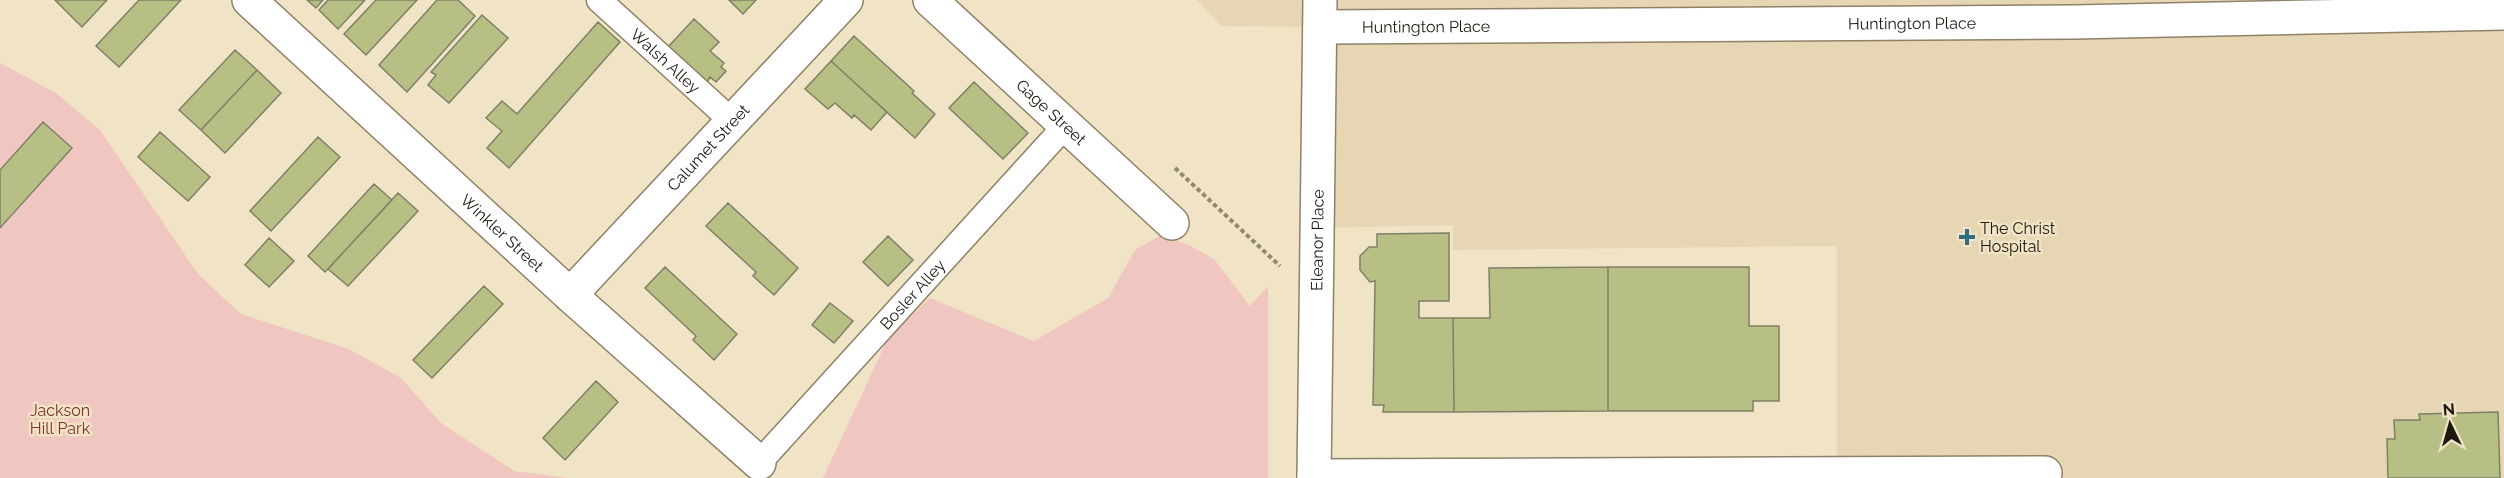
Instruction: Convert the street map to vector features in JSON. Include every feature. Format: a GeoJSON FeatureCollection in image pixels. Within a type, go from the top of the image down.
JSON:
{"type":"FeatureCollection","features":[{"type":"Feature","properties":{"kind":"street","name":"Winkler Street"},"geometry":{"type":"LineString","coordinates":[[249,0],[570,295],[759,463]]}},
{"type":"Feature","properties":{"kind":"street","name":"Calumet Street"},"geometry":{"type":"LineString","coordinates":[[570,295],[846,0]]}},
{"type":"Feature","properties":{"kind":"street","name":"Gage Street"},"geometry":{"type":"LineString","coordinates":[[930,0],[1172,223]]}},
{"type":"Feature","properties":{"kind":"street","name":"Huntington Place"},"geometry":{"type":"LineString","coordinates":[[1320,13],[2124,11],[2504,13]]}},
{"type":"Feature","properties":{"kind":"street","name":"Eleanor Place"},"geometry":{"type":"LineString","coordinates":[[1314,477],[1320,13]]}},
{"type":"Feature","properties":{"kind":"street"},"geometry":{"type":"LineString","coordinates":[[1314,477],[2045,476]]}},
{"type":"Feature","properties":{"kind":"lane","name":"Walsh Alley"},"geometry":{"type":"LineString","coordinates":[[599,0],[732,121]]}},
{"type":"Feature","properties":{"kind":"lane","name":"Bosler Alley"},"geometry":{"type":"LineString","coordinates":[[759,463],[1066,124]]}},
{"type":"Feature","properties":{"kind":"path"},"geometry":{"type":"LineString","coordinates":[[1175,168],[1282,268]]}},
{"type":"Feature","properties":{"kind":"shaded area","name":"The Christ Hospital"},"geometry":{"type":"Polygon","coordinates":[[[1197,0],[2504,0],[2504,478],[2045,478],[1837,475],[1837,246],[1453,250],[1453,225],[1318,228],[1320,27],[1222,26],[1197,0]]]}},
{"type":"Feature","properties":{"kind":"green space","name":"Jackson Hill Park"},"geometry":{"type":"Polygon","coordinates":[[[0,63],[56,93],[100,130],[198,274],[241,314],[349,349],[401,378],[441,423],[514,471],[568,478],[0,478],[0,63]]]}},
{"type":"Feature","properties":{"kind":"green space"},"geometry":{"type":"Polygon","coordinates":[[[1161,235],[1189,245],[1214,259],[1250,306],[1268,286],[1268,478],[823,478],[889,336],[930,298],[1034,341],[1108,298],[1135,250],[1161,235]]]}},
{"type":"Feature","properties":{"kind":"building"},"geometry":{"type":"Polygon","coordinates":[[[55,0],[107,0],[82,27],[55,0]]]}},
{"type":"Feature","properties":{"kind":"building"},"geometry":{"type":"Polygon","coordinates":[[[139,0],[181,0],[119,67],[96,46],[139,0]]]}},
{"type":"Feature","properties":{"kind":"building"},"geometry":{"type":"Polygon","coordinates":[[[307,0],[323,0],[316,8],[307,0]]]}},
{"type":"Feature","properties":{"kind":"building"},"geometry":{"type":"Polygon","coordinates":[[[328,0],[365,0],[338,29],[319,10],[328,0]]]}},
{"type":"Feature","properties":{"kind":"building"},"geometry":{"type":"Polygon","coordinates":[[[376,0],[417,0],[366,55],[344,34],[376,0]]]}},
{"type":"Feature","properties":{"kind":"building"},"geometry":{"type":"Polygon","coordinates":[[[437,0],[458,0],[475,16],[407,92],[379,65],[437,0]]]}},
{"type":"Feature","properties":{"kind":"building"},"geometry":{"type":"Polygon","coordinates":[[[729,0],[756,0],[743,14],[729,0]]]}},
{"type":"Feature","properties":{"kind":"building"},"geometry":{"type":"Polygon","coordinates":[[[482,15],[508,38],[449,103],[428,85],[436,75],[431,72],[482,15]]]}},
{"type":"Feature","properties":{"kind":"building"},"geometry":{"type":"Polygon","coordinates":[[[694,19],[719,42],[710,51],[724,63],[721,67],[726,71],[716,82],[710,77],[707,82],[668,47],[694,19]]]}},
{"type":"Feature","properties":{"kind":"building"},"geometry":{"type":"Polygon","coordinates":[[[598,22],[620,42],[509,168],[487,148],[502,131],[486,118],[502,101],[517,114],[598,22]]]}},
{"type":"Feature","properties":{"kind":"building"},"geometry":{"type":"Polygon","coordinates":[[[854,36],[914,91],[912,93],[935,114],[915,138],[831,61],[854,36]]]}},
{"type":"Feature","properties":{"kind":"building"},"geometry":{"type":"Polygon","coordinates":[[[235,50],[257,70],[201,130],[179,110],[235,50]]]}},
{"type":"Feature","properties":{"kind":"building"},"geometry":{"type":"Polygon","coordinates":[[[831,61],[887,112],[871,130],[854,115],[852,118],[835,103],[828,109],[805,89],[831,61]]]}},
{"type":"Feature","properties":{"kind":"building"},"geometry":{"type":"Polygon","coordinates":[[[257,70],[281,93],[225,153],[201,130],[257,70]]]}},
{"type":"Feature","properties":{"kind":"building"},"geometry":{"type":"Polygon","coordinates":[[[974,82],[1028,133],[1003,159],[949,108],[974,82]]]}},
{"type":"Feature","properties":{"kind":"building"},"geometry":{"type":"Polygon","coordinates":[[[43,122],[72,148],[0,228],[0,170],[43,122]]]}},
{"type":"Feature","properties":{"kind":"building"},"geometry":{"type":"Polygon","coordinates":[[[160,132],[210,177],[188,201],[138,157],[160,132]]]}},
{"type":"Feature","properties":{"kind":"building"},"geometry":{"type":"Polygon","coordinates":[[[318,137],[340,157],[271,231],[250,211],[318,137]]]}},
{"type":"Feature","properties":{"kind":"building"},"geometry":{"type":"Polygon","coordinates":[[[374,184],[392,200],[325,272],[308,256],[374,184]]]}},
{"type":"Feature","properties":{"kind":"building"},"geometry":{"type":"Polygon","coordinates":[[[398,193],[418,211],[348,286],[328,269],[398,193]]]}},
{"type":"Feature","properties":{"kind":"building"},"geometry":{"type":"Polygon","coordinates":[[[728,203],[798,268],[774,295],[753,276],[756,272],[706,226],[728,203]]]}},
{"type":"Feature","properties":{"kind":"building"},"geometry":{"type":"Polygon","coordinates":[[[1449,233],[1449,301],[1419,301],[1419,318],[1453,318],[1454,412],[1383,412],[1384,405],[1373,405],[1375,281],[1370,282],[1360,270],[1360,256],[1369,247],[1377,247],[1377,234],[1449,233]]]}},
{"type":"Feature","properties":{"kind":"building"},"geometry":{"type":"Polygon","coordinates":[[[888,236],[913,260],[888,286],[863,262],[888,236]]]}},
{"type":"Feature","properties":{"kind":"building"},"geometry":{"type":"Polygon","coordinates":[[[269,238],[294,261],[269,287],[245,265],[269,238]]]}},
{"type":"Feature","properties":{"kind":"building"},"geometry":{"type":"Polygon","coordinates":[[[665,267],[737,334],[714,360],[693,340],[696,336],[645,288],[665,267]]]}},
{"type":"Feature","properties":{"kind":"building"},"geometry":{"type":"Polygon","coordinates":[[[1608,267],[1749,267],[1749,326],[1779,326],[1779,401],[1753,401],[1753,411],[1608,411],[1608,267]]]}},
{"type":"Feature","properties":{"kind":"building"},"geometry":{"type":"Polygon","coordinates":[[[1608,267],[1608,411],[1454,412],[1453,318],[1490,318],[1489,268],[1608,267]]]}},
{"type":"Feature","properties":{"kind":"building"},"geometry":{"type":"Polygon","coordinates":[[[484,286],[503,304],[432,378],[413,360],[484,286]]]}},
{"type":"Feature","properties":{"kind":"building"},"geometry":{"type":"Polygon","coordinates":[[[830,303],[853,321],[834,343],[812,325],[830,303]]]}},
{"type":"Feature","properties":{"kind":"building"},"geometry":{"type":"Polygon","coordinates":[[[596,381],[618,402],[565,460],[543,438],[596,381]]]}},
{"type":"Feature","properties":{"kind":"building"},"geometry":{"type":"Polygon","coordinates":[[[2498,412],[2500,478],[2388,478],[2387,439],[2395,439],[2394,420],[2420,420],[2419,414],[2498,412]]]}},
{"type":"Feature","properties":{"kind":"place","name":"The Christ Hospital"},"geometry":{"type":"Point","coordinates":[1967,237]}}]}
